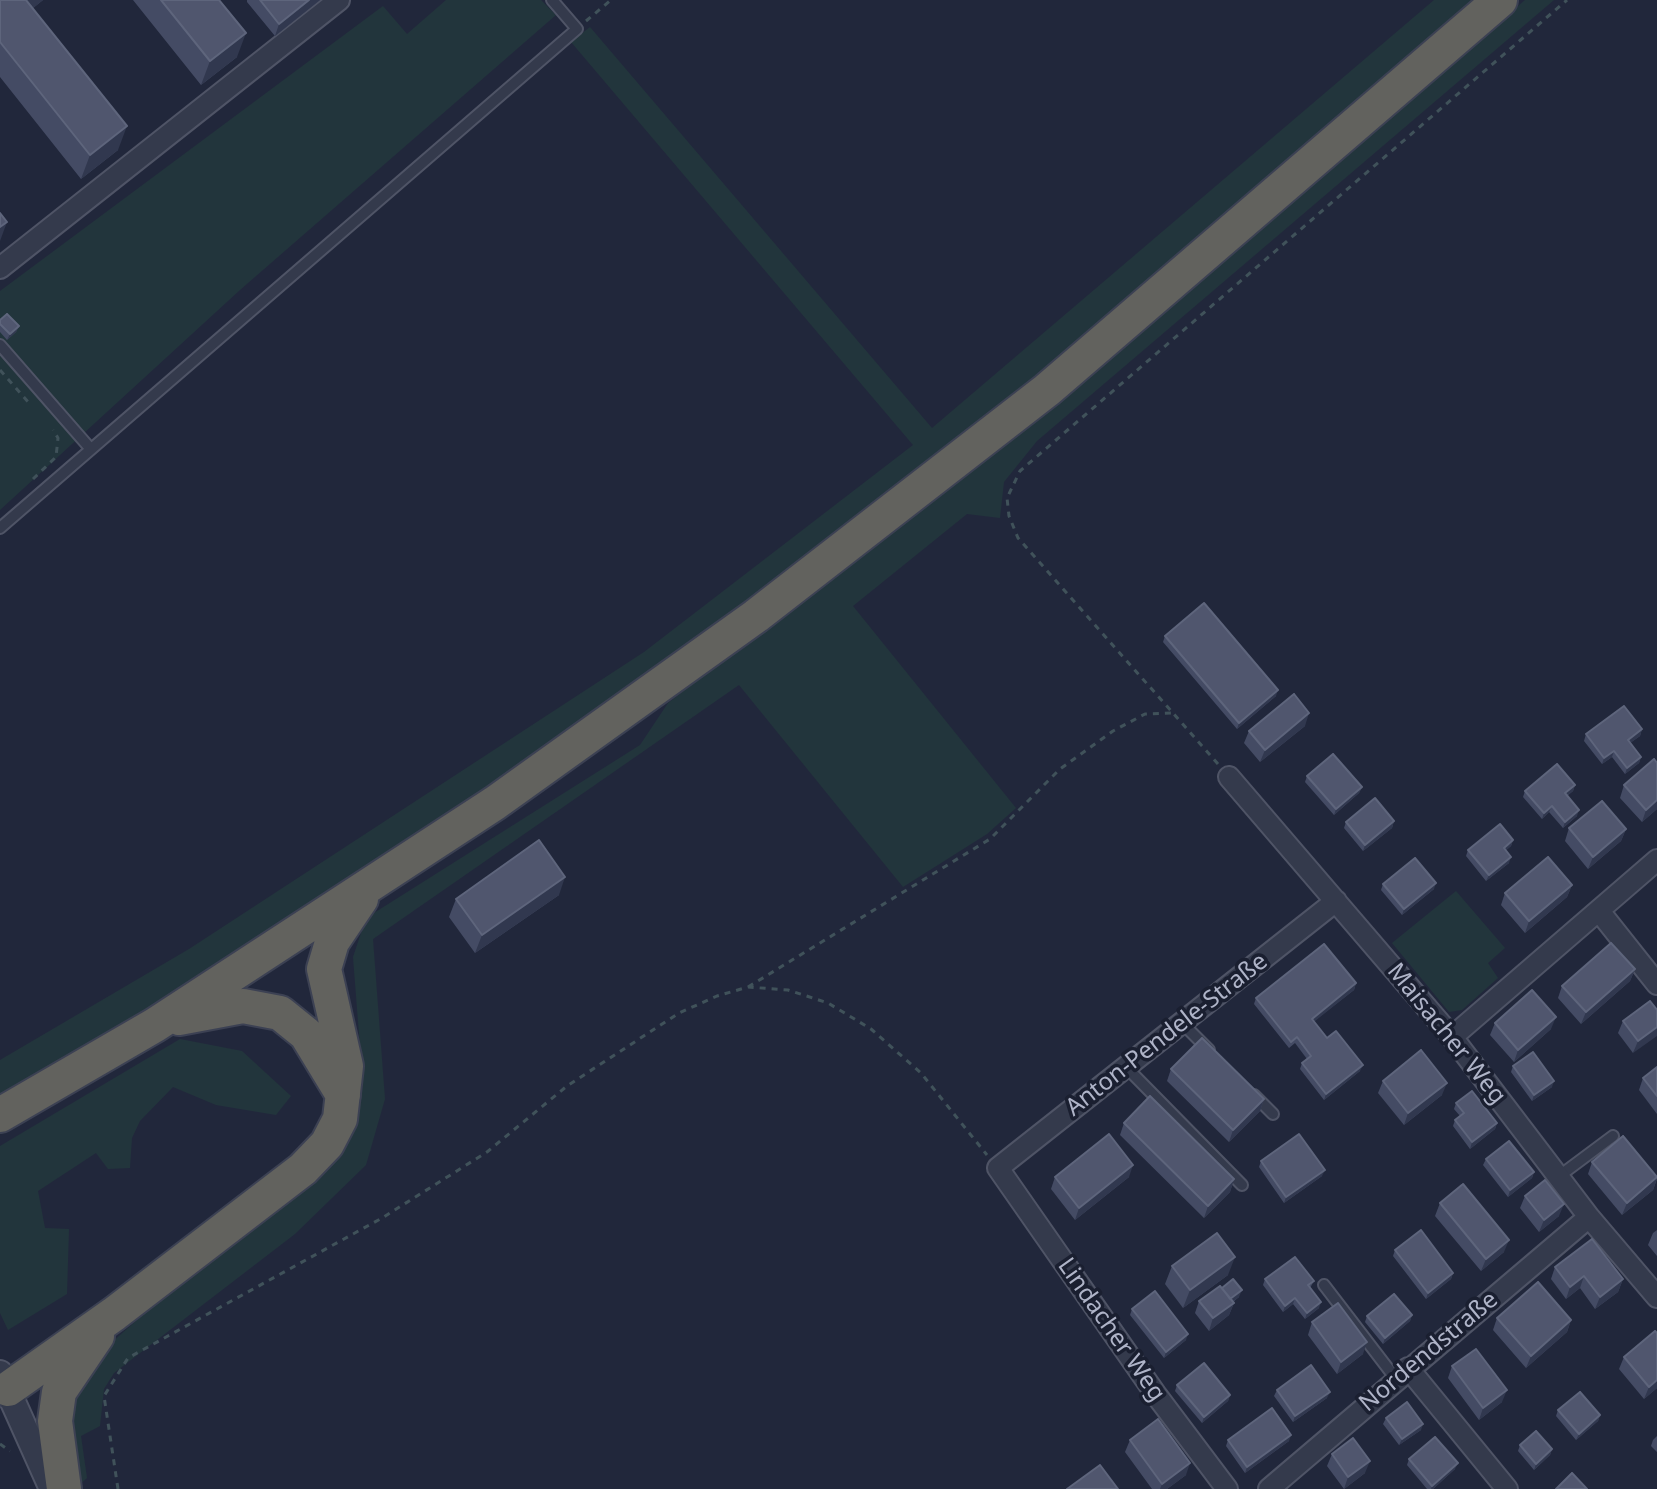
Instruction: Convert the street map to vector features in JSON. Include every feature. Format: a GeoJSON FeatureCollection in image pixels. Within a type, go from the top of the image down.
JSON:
{"type":"FeatureCollection","features":[{"type":"Feature","properties":{"kind":"highway"},"geometry":{"type":"LineString","coordinates":[[0,1115],[155,1025],[371,885],[570,751],[756,616],[1047,390],[1500,0]]}},
{"type":"Feature","properties":{"kind":"highway"},"geometry":{"type":"LineString","coordinates":[[3,1387],[114,1314],[303,1169],[327,1144],[340,1119],[345,1099],[346,1066],[324,969],[332,942],[371,885]]}},
{"type":"Feature","properties":{"kind":"highway"},"geometry":{"type":"LineString","coordinates":[[155,1025],[243,1006],[280,1013],[306,1034],[345,1099]]}},
{"type":"Feature","properties":{"kind":"highway"},"geometry":{"type":"LineString","coordinates":[[64,1489],[55,1421],[59,1392],[114,1314]]}},
{"type":"Feature","properties":{"kind":"street"},"geometry":{"type":"LineString","coordinates":[[0,268],[339,0]]}},
{"type":"Feature","properties":{"kind":"street","name":"Maisacher Weg"},"geometry":{"type":"LineString","coordinates":[[1229,777],[1452,1037],[1589,1217],[1657,1297]]}},
{"type":"Feature","properties":{"kind":"street"},"geometry":{"type":"LineString","coordinates":[[1452,1037],[1657,860]]}},
{"type":"Feature","properties":{"kind":"street","name":"Anton-Pendele-Straße"},"geometry":{"type":"LineString","coordinates":[[998,1168],[1336,901]]}},
{"type":"Feature","properties":{"kind":"street"},"geometry":{"type":"LineString","coordinates":[[1599,911],[1657,984]]}},
{"type":"Feature","properties":{"kind":"street","name":"Lindacher Weg"},"geometry":{"type":"LineString","coordinates":[[998,1168],[1157,1396],[1227,1489]]}},
{"type":"Feature","properties":{"kind":"street","name":"Nordendstraße"},"geometry":{"type":"LineString","coordinates":[[1269,1489],[1589,1217]]}},
{"type":"Feature","properties":{"kind":"street"},"geometry":{"type":"LineString","coordinates":[[1402,1373],[1507,1489]]}},
{"type":"Feature","properties":{"kind":"street"},"geometry":{"type":"LineString","coordinates":[[3,1387],[52,1489]]}},
{"type":"Feature","properties":{"kind":"lane"},"geometry":{"type":"LineString","coordinates":[[0,528],[89,447],[577,29],[552,0]]}},
{"type":"Feature","properties":{"kind":"lane"},"geometry":{"type":"LineString","coordinates":[[0,345],[89,447]]}},
{"type":"Feature","properties":{"kind":"lane"},"geometry":{"type":"LineString","coordinates":[[1182,1023],[1222,1063]]}},
{"type":"Feature","properties":{"kind":"lane"},"geometry":{"type":"LineString","coordinates":[[1126,1067],[1242,1185]]}},
{"type":"Feature","properties":{"kind":"lane"},"geometry":{"type":"LineString","coordinates":[[1243,1084],[1273,1114]]}},
{"type":"Feature","properties":{"kind":"lane"},"geometry":{"type":"LineString","coordinates":[[1558,1177],[1613,1136]]}},
{"type":"Feature","properties":{"kind":"lane"},"geometry":{"type":"LineString","coordinates":[[1324,1285],[1402,1373]]}},
{"type":"Feature","properties":{"kind":"path"},"geometry":{"type":"LineString","coordinates":[[577,29],[611,0]]}},
{"type":"Feature","properties":{"kind":"path"},"geometry":{"type":"LineString","coordinates":[[1229,777],[1018,538],[1009,516],[1007,498],[1020,471],[1567,0]]}},
{"type":"Feature","properties":{"kind":"path"},"geometry":{"type":"LineString","coordinates":[[0,370],[32,406]]}},
{"type":"Feature","properties":{"kind":"path"},"geometry":{"type":"LineString","coordinates":[[22,488],[56,457],[58,438],[53,430]]}},
{"type":"Feature","properties":{"kind":"path"},"geometry":{"type":"LineString","coordinates":[[118,1489],[104,1396],[128,1358],[382,1218],[474,1161],[567,1086],[679,1013],[748,987],[990,839],[1060,769],[1113,731],[1145,714],[1172,713]]}},
{"type":"Feature","properties":{"kind":"path"},"geometry":{"type":"LineString","coordinates":[[748,987],[788,990],[828,1003],[871,1029],[921,1073],[998,1168]]}},
{"type":"Feature","properties":{"kind":"shaded area"},"geometry":{"type":"Polygon","coordinates":[[[446,0],[541,0],[556,15],[240,290],[0,510],[0,291],[383,6],[407,34],[446,0]]]}},
{"type":"Feature","properties":{"kind":"shaded area"},"geometry":{"type":"Polygon","coordinates":[[[1434,0],[1486,0],[1037,382],[649,683],[382,867],[0,1104],[0,1060],[189,949],[644,652],[913,445],[571,42],[590,27],[932,428],[1434,0]]]}},
{"type":"Feature","properties":{"kind":"shaded area"},"geometry":{"type":"Polygon","coordinates":[[[1525,0],[1554,0],[1037,441],[1004,482],[1000,518],[967,514],[853,606],[1016,808],[987,834],[903,887],[739,685],[373,939],[385,1099],[366,1165],[295,1234],[114,1373],[104,1389],[100,1426],[81,1436],[87,1478],[77,1487],[62,1416],[102,1351],[349,1132],[363,1086],[353,957],[366,918],[640,745],[668,703],[1057,402],[1525,0]]]}},
{"type":"Feature","properties":{"kind":"shaded area"},"geometry":{"type":"Polygon","coordinates":[[[1456,891],[1505,948],[1488,963],[1498,978],[1462,1010],[1449,1012],[1392,943],[1456,891]]]}},
{"type":"Feature","properties":{"kind":"shaded area"},"geometry":{"type":"Polygon","coordinates":[[[180,1039],[242,1051],[291,1096],[276,1115],[216,1105],[173,1087],[140,1121],[132,1138],[130,1168],[108,1169],[96,1153],[38,1191],[45,1228],[69,1229],[67,1294],[8,1330],[0,1313],[0,1146],[180,1039]]]}},
{"type":"Feature","properties":{"kind":"building"},"geometry":{"type":"Polygon","coordinates":[[[0,0],[26,0],[127,126],[90,155],[0,42],[0,0]]]}},
{"type":"Feature","properties":{"kind":"building"},"geometry":{"type":"Polygon","coordinates":[[[161,0],[219,0],[246,33],[210,61],[161,0]]]}},
{"type":"Feature","properties":{"kind":"building"},"geometry":{"type":"Polygon","coordinates":[[[260,0],[309,0],[279,24],[260,0]]]}},
{"type":"Feature","properties":{"kind":"building"},"geometry":{"type":"Polygon","coordinates":[[[0,213],[7,222],[0,227],[0,213]]]}},
{"type":"Feature","properties":{"kind":"building"},"geometry":{"type":"Polygon","coordinates":[[[7,314],[19,326],[10,334],[0,324],[7,314]]]}},
{"type":"Feature","properties":{"kind":"building"},"geometry":{"type":"Polygon","coordinates":[[[1204,603],[1278,690],[1239,723],[1165,636],[1204,603]]]}},
{"type":"Feature","properties":{"kind":"building"},"geometry":{"type":"Polygon","coordinates":[[[1294,694],[1309,713],[1265,750],[1249,731],[1294,694]]]}},
{"type":"Feature","properties":{"kind":"building"},"geometry":{"type":"Polygon","coordinates":[[[1624,706],[1642,729],[1628,740],[1641,757],[1627,768],[1614,751],[1604,758],[1586,734],[1624,706]]]}},
{"type":"Feature","properties":{"kind":"building"},"geometry":{"type":"Polygon","coordinates":[[[1333,754],[1362,787],[1336,809],[1307,776],[1333,754]]]}},
{"type":"Feature","properties":{"kind":"building"},"geometry":{"type":"Polygon","coordinates":[[[1654,759],[1657,763],[1657,800],[1646,810],[1624,785],[1654,759]]]}},
{"type":"Feature","properties":{"kind":"building"},"geometry":{"type":"Polygon","coordinates":[[[1557,764],[1575,785],[1565,793],[1579,810],[1565,822],[1552,806],[1544,813],[1525,791],[1557,764]]]}},
{"type":"Feature","properties":{"kind":"building"},"geometry":{"type":"Polygon","coordinates":[[[1375,798],[1394,821],[1365,845],[1346,822],[1375,798]]]}},
{"type":"Feature","properties":{"kind":"building"},"geometry":{"type":"Polygon","coordinates":[[[1602,801],[1626,829],[1593,857],[1569,828],[1602,801]]]}},
{"type":"Feature","properties":{"kind":"building"},"geometry":{"type":"Polygon","coordinates":[[[1500,824],[1513,840],[1504,848],[1511,857],[1489,875],[1468,850],[1500,824]]]}},
{"type":"Feature","properties":{"kind":"building"},"geometry":{"type":"Polygon","coordinates":[[[539,840],[565,877],[482,935],[456,899],[539,840]]]}},
{"type":"Feature","properties":{"kind":"building"},"geometry":{"type":"Polygon","coordinates":[[[1548,857],[1572,885],[1529,921],[1505,893],[1548,857]]]}},
{"type":"Feature","properties":{"kind":"building"},"geometry":{"type":"Polygon","coordinates":[[[1415,858],[1436,883],[1404,909],[1383,884],[1415,858]]]}},
{"type":"Feature","properties":{"kind":"building"},"geometry":{"type":"Polygon","coordinates":[[[1611,943],[1635,969],[1586,1012],[1562,986],[1611,943]]]}},
{"type":"Feature","properties":{"kind":"building"},"geometry":{"type":"Polygon","coordinates":[[[1324,944],[1356,983],[1312,1019],[1327,1038],[1336,1031],[1363,1065],[1326,1094],[1302,1063],[1311,1056],[1297,1037],[1291,1042],[1256,998],[1324,944]]]}},
{"type":"Feature","properties":{"kind":"building"},"geometry":{"type":"Polygon","coordinates":[[[1532,990],[1556,1017],[1518,1050],[1495,1023],[1532,990]]]}},
{"type":"Feature","properties":{"kind":"building"},"geometry":{"type":"Polygon","coordinates":[[[1650,1001],[1657,1010],[1657,1027],[1638,1041],[1623,1021],[1650,1001]]]}},
{"type":"Feature","properties":{"kind":"building"},"geometry":{"type":"Polygon","coordinates":[[[1202,1038],[1264,1099],[1233,1130],[1171,1069],[1202,1038]]]}},
{"type":"Feature","properties":{"kind":"building"},"geometry":{"type":"Polygon","coordinates":[[[1421,1050],[1447,1083],[1408,1113],[1383,1081],[1421,1050]]]}},
{"type":"Feature","properties":{"kind":"building"},"geometry":{"type":"Polygon","coordinates":[[[1533,1052],[1554,1081],[1534,1095],[1513,1066],[1533,1052]]]}},
{"type":"Feature","properties":{"kind":"building"},"geometry":{"type":"Polygon","coordinates":[[[1657,1067],[1657,1096],[1643,1078],[1657,1067]]]}},
{"type":"Feature","properties":{"kind":"building"},"geometry":{"type":"Polygon","coordinates":[[[1472,1091],[1497,1123],[1472,1142],[1455,1120],[1464,1113],[1456,1103],[1472,1091]]]}},
{"type":"Feature","properties":{"kind":"building"},"geometry":{"type":"Polygon","coordinates":[[[1150,1096],[1234,1179],[1208,1206],[1124,1123],[1150,1096]]]}},
{"type":"Feature","properties":{"kind":"building"},"geometry":{"type":"Polygon","coordinates":[[[1109,1134],[1133,1165],[1079,1208],[1055,1177],[1109,1134]]]}},
{"type":"Feature","properties":{"kind":"building"},"geometry":{"type":"Polygon","coordinates":[[[1299,1134],[1325,1170],[1286,1197],[1261,1161],[1299,1134]]]}},
{"type":"Feature","properties":{"kind":"building"},"geometry":{"type":"Polygon","coordinates":[[[1623,1136],[1657,1177],[1627,1203],[1592,1162],[1623,1136]]]}},
{"type":"Feature","properties":{"kind":"building"},"geometry":{"type":"Polygon","coordinates":[[[1509,1141],[1534,1172],[1510,1190],[1486,1159],[1509,1141]]]}},
{"type":"Feature","properties":{"kind":"building"},"geometry":{"type":"Polygon","coordinates":[[[1545,1180],[1564,1204],[1544,1220],[1525,1196],[1545,1180]]]}},
{"type":"Feature","properties":{"kind":"building"},"geometry":{"type":"Polygon","coordinates":[[[1463,1184],[1509,1240],[1486,1259],[1440,1203],[1463,1184]]]}},
{"type":"Feature","properties":{"kind":"building"},"geometry":{"type":"Polygon","coordinates":[[[1421,1230],[1453,1273],[1428,1293],[1395,1250],[1421,1230]]]}},
{"type":"Feature","properties":{"kind":"building"},"geometry":{"type":"Polygon","coordinates":[[[1217,1233],[1235,1257],[1190,1290],[1172,1266],[1217,1233]]]}},
{"type":"Feature","properties":{"kind":"building"},"geometry":{"type":"Polygon","coordinates":[[[1592,1239],[1623,1279],[1600,1297],[1584,1276],[1570,1287],[1555,1267],[1592,1239]]]}},
{"type":"Feature","properties":{"kind":"building"},"geometry":{"type":"Polygon","coordinates":[[[1295,1257],[1314,1281],[1308,1285],[1321,1302],[1307,1313],[1295,1298],[1285,1306],[1265,1279],[1295,1257]]]}},
{"type":"Feature","properties":{"kind":"building"},"geometry":{"type":"Polygon","coordinates":[[[1233,1279],[1242,1290],[1230,1299],[1222,1288],[1233,1279]]]}},
{"type":"Feature","properties":{"kind":"building"},"geometry":{"type":"Polygon","coordinates":[[[1538,1282],[1571,1320],[1531,1356],[1497,1318],[1538,1282]]]}},
{"type":"Feature","properties":{"kind":"building"},"geometry":{"type":"Polygon","coordinates":[[[1220,1286],[1234,1303],[1213,1318],[1199,1301],[1220,1286]]]}},
{"type":"Feature","properties":{"kind":"building"},"geometry":{"type":"Polygon","coordinates":[[[1155,1291],[1188,1334],[1166,1352],[1132,1309],[1155,1291]]]}},
{"type":"Feature","properties":{"kind":"building"},"geometry":{"type":"Polygon","coordinates":[[[1394,1294],[1412,1315],[1385,1338],[1367,1316],[1394,1294]]]}},
{"type":"Feature","properties":{"kind":"building"},"geometry":{"type":"Polygon","coordinates":[[[1338,1303],[1367,1342],[1341,1362],[1312,1322],[1338,1303]]]}},
{"type":"Feature","properties":{"kind":"building"},"geometry":{"type":"Polygon","coordinates":[[[1655,1331],[1657,1380],[1649,1387],[1624,1357],[1655,1331]]]}},
{"type":"Feature","properties":{"kind":"building"},"geometry":{"type":"Polygon","coordinates":[[[1476,1349],[1507,1390],[1483,1408],[1452,1366],[1476,1349]]]}},
{"type":"Feature","properties":{"kind":"building"},"geometry":{"type":"Polygon","coordinates":[[[1204,1363],[1230,1395],[1204,1417],[1177,1385],[1204,1363]]]}},
{"type":"Feature","properties":{"kind":"building"},"geometry":{"type":"Polygon","coordinates":[[[1311,1365],[1330,1392],[1295,1416],[1277,1390],[1311,1365]]]}},
{"type":"Feature","properties":{"kind":"building"},"geometry":{"type":"Polygon","coordinates":[[[1580,1392],[1600,1415],[1579,1434],[1558,1410],[1580,1392]]]}},
{"type":"Feature","properties":{"kind":"building"},"geometry":{"type":"Polygon","coordinates":[[[1407,1402],[1423,1424],[1402,1439],[1386,1418],[1407,1402]]]}},
{"type":"Feature","properties":{"kind":"building"},"geometry":{"type":"Polygon","coordinates":[[[1272,1408],[1291,1435],[1247,1467],[1228,1440],[1272,1408]]]}},
{"type":"Feature","properties":{"kind":"building"},"geometry":{"type":"Polygon","coordinates":[[[1158,1419],[1190,1463],[1162,1484],[1130,1440],[1158,1419]]]}},
{"type":"Feature","properties":{"kind":"building"},"geometry":{"type":"Polygon","coordinates":[[[1536,1431],[1552,1449],[1536,1464],[1520,1445],[1536,1431]]]}},
{"type":"Feature","properties":{"kind":"building"},"geometry":{"type":"Polygon","coordinates":[[[1435,1437],[1458,1463],[1432,1486],[1409,1459],[1435,1437]]]}},
{"type":"Feature","properties":{"kind":"building"},"geometry":{"type":"Polygon","coordinates":[[[1353,1438],[1370,1461],[1348,1477],[1332,1454],[1353,1438]]]}},
{"type":"Feature","properties":{"kind":"building"},"geometry":{"type":"Polygon","coordinates":[[[1100,1465],[1118,1489],[1067,1489],[1100,1465]]]}},
{"type":"Feature","properties":{"kind":"building"},"geometry":{"type":"Polygon","coordinates":[[[1572,1473],[1587,1489],[1556,1489],[1572,1473]]]}}]}
